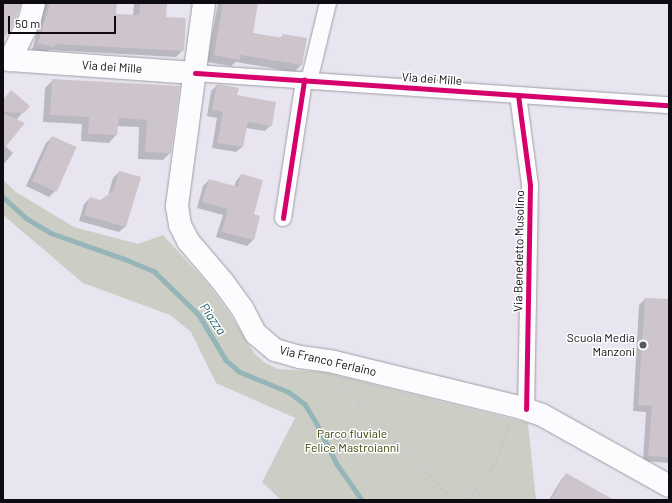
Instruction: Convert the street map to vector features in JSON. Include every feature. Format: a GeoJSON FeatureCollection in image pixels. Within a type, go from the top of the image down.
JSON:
{"type":"FeatureCollection","features":[{"type":"Feature","properties":{"kind":"main road"},"geometry":{"type":"LineString","coordinates":[[6,65],[30,19],[34,3]]}},
{"type":"Feature","properties":{"kind":"main road","name":"Via Franco Ferlaino"},"geometry":{"type":"LineString","coordinates":[[204,3],[177,206],[180,225],[188,241],[224,282],[243,310],[256,334],[275,350],[334,362],[564,426],[669,486]]}},
{"type":"Feature","properties":{"kind":"main road","name":"Via dei Mille"},"geometry":{"type":"LineString","coordinates":[[6,65],[195,73]]}},
{"type":"Feature","properties":{"kind":"street"},"geometry":{"type":"LineString","coordinates":[[283,218],[307,81],[328,3]]}},
{"type":"Feature","properties":{"kind":"street","name":"Via dei Mille"},"geometry":{"type":"LineString","coordinates":[[195,73],[669,105]]}},
{"type":"Feature","properties":{"kind":"street","name":"Via Benedetto Musolino"},"geometry":{"type":"LineString","coordinates":[[518,95],[530,185],[518,414]]}},
{"type":"Feature","properties":{"kind":"path"},"geometry":{"type":"LineString","coordinates":[[339,381],[454,500]]}},
{"type":"Feature","properties":{"kind":"path"},"geometry":{"type":"LineString","coordinates":[[466,500],[486,478],[518,414]]}},
{"type":"Feature","properties":{"kind":"green space","name":"Parco fluviale Felice Mastroianni"},"geometry":{"type":"Polygon","coordinates":[[[3,180],[16,192],[74,227],[138,244],[163,235],[208,284],[228,311],[254,353],[265,363],[278,369],[323,372],[528,423],[536,500],[281,500],[262,482],[295,418],[216,383],[191,332],[170,315],[83,283],[3,215],[3,180]]]}},
{"type":"Feature","properties":{"kind":"building"},"geometry":{"type":"Polygon","coordinates":[[[3,3],[21,3],[15,21],[3,40],[3,3]]]}},
{"type":"Feature","properties":{"kind":"building"},"geometry":{"type":"Polygon","coordinates":[[[50,3],[117,3],[116,14],[139,15],[140,3],[167,3],[166,17],[186,18],[184,51],[55,44],[54,47],[38,43],[50,3]]]}},
{"type":"Feature","properties":{"kind":"building"},"geometry":{"type":"Polygon","coordinates":[[[223,3],[258,3],[253,33],[282,38],[283,34],[307,38],[302,65],[240,55],[240,60],[214,55],[223,3]]]}},
{"type":"Feature","properties":{"kind":"building"},"geometry":{"type":"Polygon","coordinates":[[[52,79],[180,86],[171,153],[145,152],[147,120],[119,118],[117,135],[88,134],[89,117],[50,115],[52,79]]]}},
{"type":"Feature","properties":{"kind":"building"},"geometry":{"type":"Polygon","coordinates":[[[217,84],[239,88],[237,95],[276,102],[272,126],[248,122],[243,147],[217,143],[223,112],[212,110],[217,84]]]}},
{"type":"Feature","properties":{"kind":"building"},"geometry":{"type":"Polygon","coordinates":[[[11,90],[30,106],[24,113],[3,112],[3,100],[11,90]]]}},
{"type":"Feature","properties":{"kind":"building"},"geometry":{"type":"Polygon","coordinates":[[[3,113],[25,123],[3,150],[3,113]]]}},
{"type":"Feature","properties":{"kind":"building"},"geometry":{"type":"Polygon","coordinates":[[[52,136],[77,147],[57,192],[32,181],[52,136]]]}},
{"type":"Feature","properties":{"kind":"building"},"geometry":{"type":"Polygon","coordinates":[[[119,171],[141,177],[126,227],[84,215],[90,197],[100,200],[113,191],[119,171]]]}},
{"type":"Feature","properties":{"kind":"building"},"geometry":{"type":"Polygon","coordinates":[[[241,174],[263,180],[254,214],[260,216],[254,240],[222,232],[228,209],[202,202],[209,179],[238,187],[241,174]]]}},
{"type":"Feature","properties":{"kind":"building"},"geometry":{"type":"Polygon","coordinates":[[[645,298],[669,299],[669,457],[648,456],[652,406],[638,405],[645,298]]]}},
{"type":"Feature","properties":{"kind":"building"},"geometry":{"type":"Polygon","coordinates":[[[566,473],[614,500],[551,500],[566,473]]]}},
{"type":"Feature","properties":{"kind":"waterway","name":"Piazza"},"geometry":{"type":"LineString","coordinates":[[3,197],[26,218],[51,233],[125,259],[155,272],[199,315],[226,360],[240,372],[289,392],[305,404],[337,464],[362,500]]}},
{"type":"Feature","properties":{"kind":"cycle path"},"geometry":{"type":"LineString","coordinates":[[195,73],[669,105]]}},
{"type":"Feature","properties":{"kind":"cycle path"},"geometry":{"type":"LineString","coordinates":[[283,218],[304,80]]}},
{"type":"Feature","properties":{"kind":"cycle path"},"geometry":{"type":"LineString","coordinates":[[518,95],[530,185],[526,409]]}},
{"type":"Feature","properties":{"kind":"place","name":"Scuola Media Manzoni"},"geometry":{"type":"Point","coordinates":[643,345]}}]}
